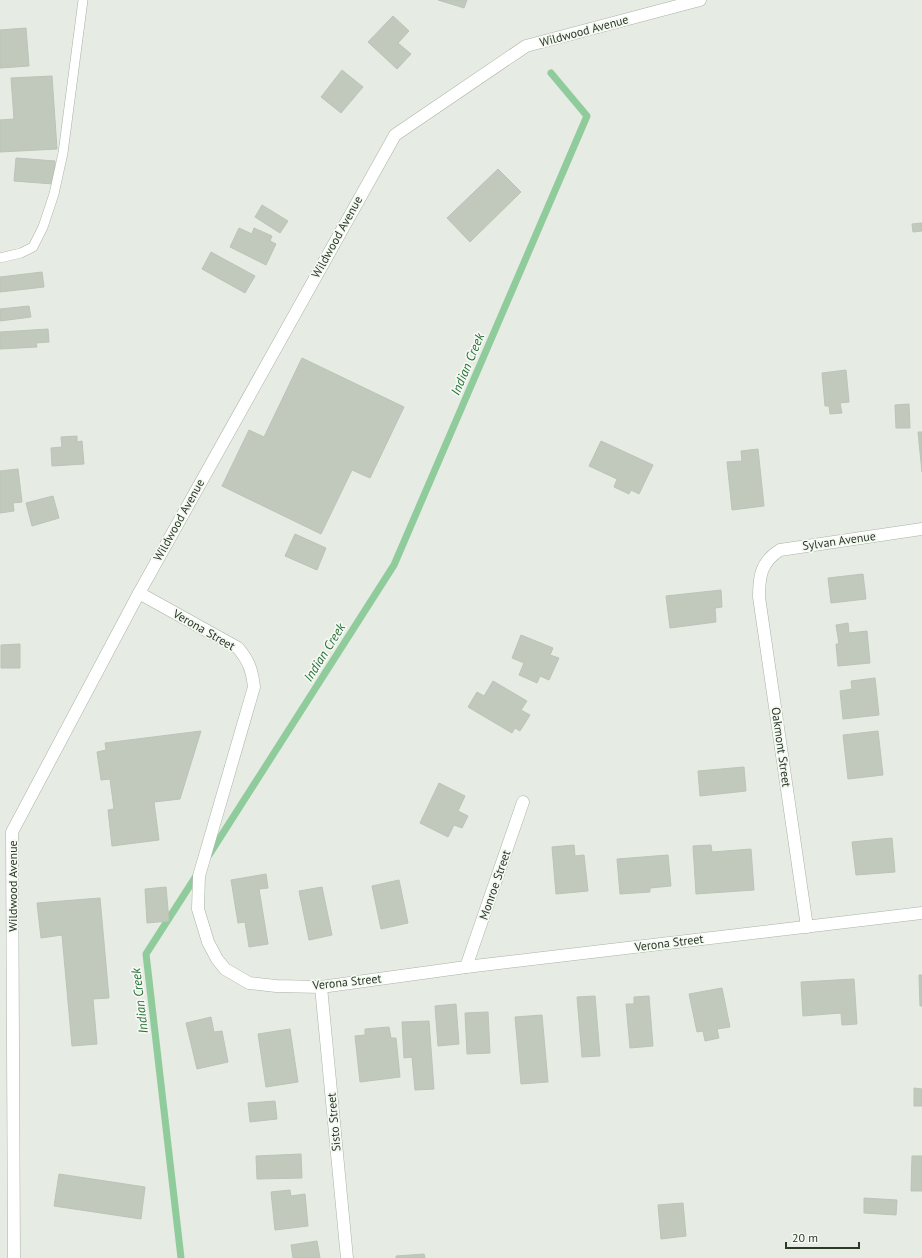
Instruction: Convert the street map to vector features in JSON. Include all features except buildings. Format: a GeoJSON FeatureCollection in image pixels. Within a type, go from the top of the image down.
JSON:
{"type":"FeatureCollection","features":[{"type":"Feature","properties":{"kind":"street","name":"Wildwood Avenue"},"geometry":{"type":"LineString","coordinates":[[14,1258],[12,832],[139,593],[395,135],[526,46],[700,0]]}},
{"type":"Feature","properties":{"kind":"street","name":"Sylvan Avenue"},"geometry":{"type":"LineString","coordinates":[[763,567],[772,555],[780,550],[922,529]]}},
{"type":"Feature","properties":{"kind":"street","name":"Oakmont Street"},"geometry":{"type":"LineString","coordinates":[[763,567],[759,580],[759,597],[807,927]]}},
{"type":"Feature","properties":{"kind":"street","name":"Verona Street"},"geometry":{"type":"LineString","coordinates":[[139,593],[238,648],[248,661],[252,671],[254,687],[199,876],[198,910],[208,942],[225,969],[249,983],[276,986],[321,987],[466,967],[922,912]]}},
{"type":"Feature","properties":{"kind":"street","name":"Monroe Street"},"geometry":{"type":"LineString","coordinates":[[466,967],[523,802]]}},
{"type":"Feature","properties":{"kind":"street","name":"Sisto Street"},"geometry":{"type":"LineString","coordinates":[[321,987],[347,1258]]}},
{"type":"Feature","properties":{"kind":"lane"},"geometry":{"type":"LineString","coordinates":[[0,258],[21,253],[33,247],[43,227],[54,194],[63,153],[83,0]]}},
{"type":"Feature","properties":{"kind":"waterway","name":"Indian Creek"},"geometry":{"type":"LineString","coordinates":[[209,855],[394,565],[587,116],[551,73]]}},
{"type":"Feature","properties":{"kind":"waterway","name":"Indian Creek"},"geometry":{"type":"LineString","coordinates":[[181,1258],[146,954],[198,873]]}}]}
